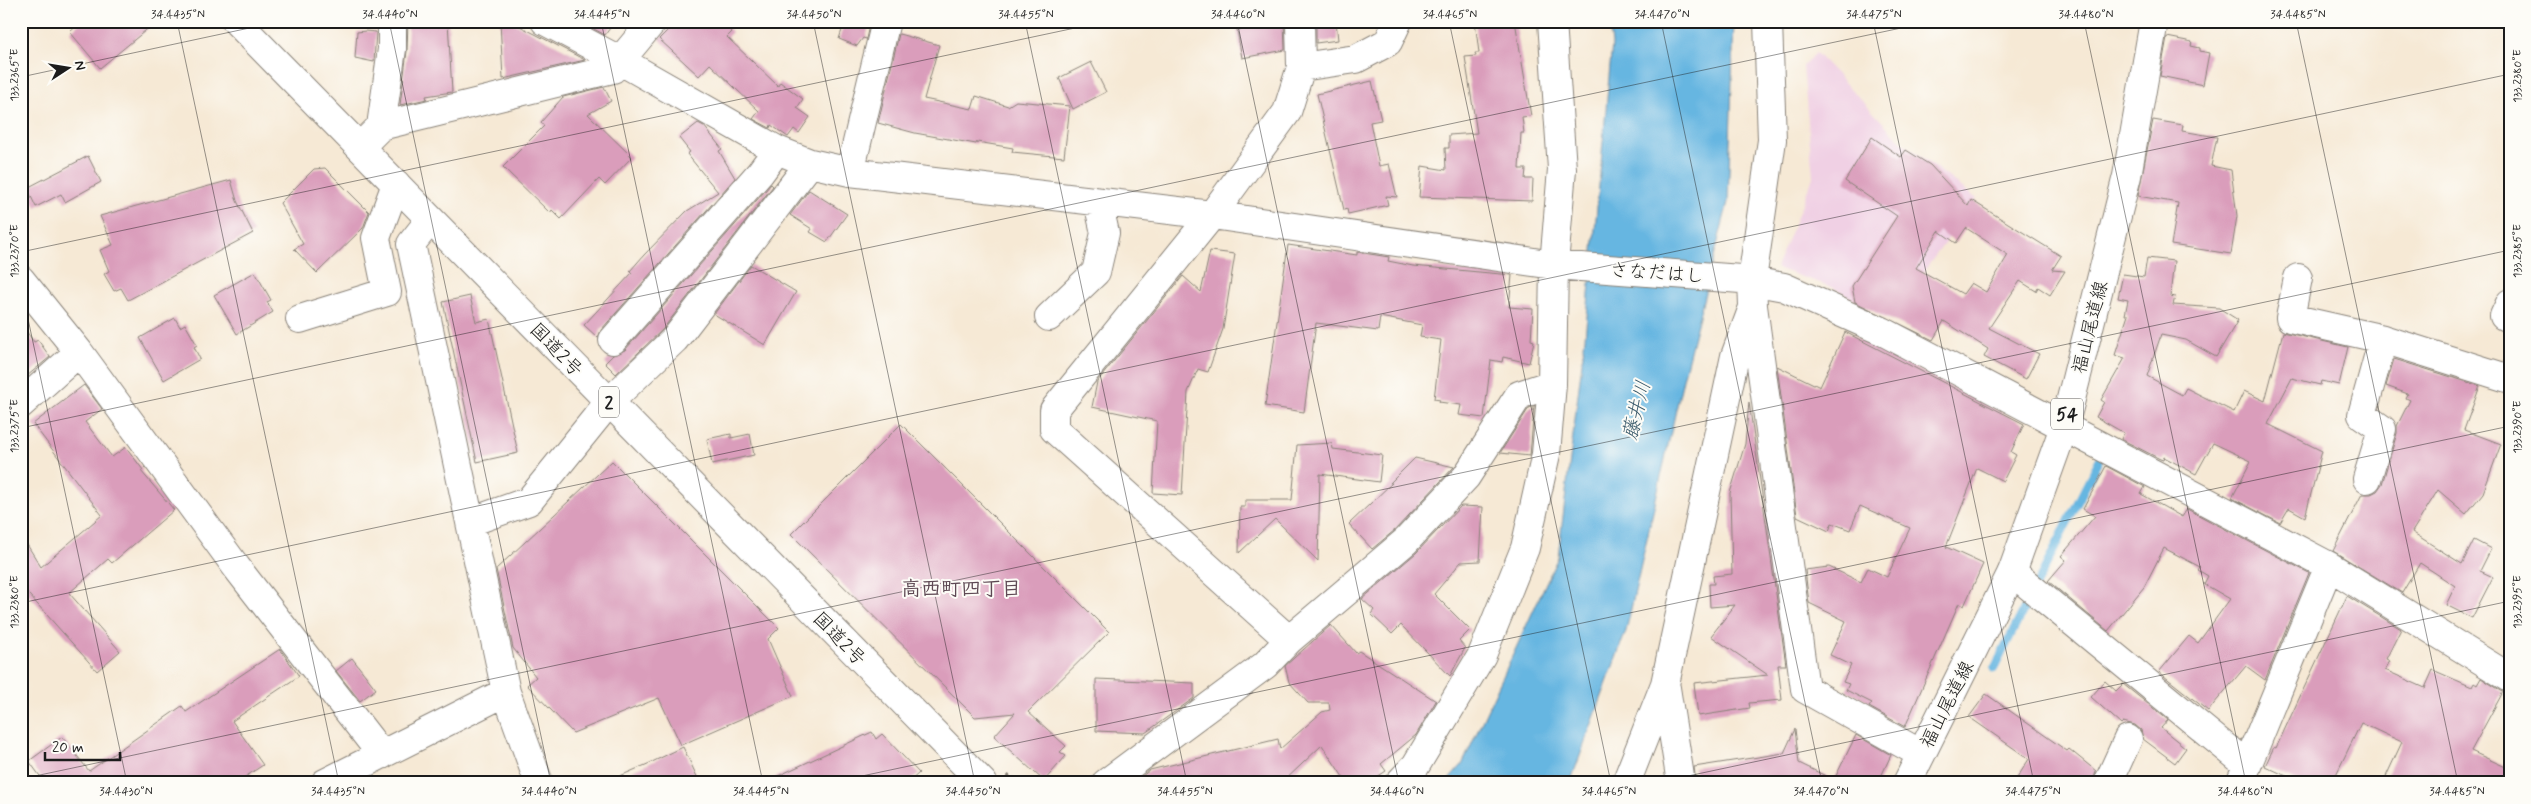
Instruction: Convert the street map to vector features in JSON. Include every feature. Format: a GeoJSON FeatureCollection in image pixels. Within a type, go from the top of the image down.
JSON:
{"type":"FeatureCollection","features":[{"type":"Feature","properties":{"kind":"main road","name":"国道2号"},"geometry":{"type":"LineString","coordinates":[[236,21],[983,783]]}},
{"type":"Feature","properties":{"kind":"main road"},"geometry":{"type":"LineString","coordinates":[[381,126],[392,50],[392,21]]}},
{"type":"Feature","properties":{"kind":"main road","name":"さなだはし"},"geometry":{"type":"LineString","coordinates":[[545,21],[619,60],[777,150],[810,163],[850,172],[1212,216],[1563,265],[1747,279],[1784,287],[1882,331],[2330,566],[2510,678]]}},
{"type":"Feature","properties":{"kind":"main road"},"geometry":{"type":"LineString","coordinates":[[361,147],[381,126],[613,70],[619,60],[654,21]]}},
{"type":"Feature","properties":{"kind":"main road"},"geometry":{"type":"LineString","coordinates":[[850,172],[886,21]]}},
{"type":"Feature","properties":{"kind":"main road"},"geometry":{"type":"LineString","coordinates":[[1289,640],[1054,428],[1054,410],[1212,216],[1287,112],[1301,67],[1300,21]]}},
{"type":"Feature","properties":{"kind":"main road"},"geometry":{"type":"LineString","coordinates":[[1301,67],[1356,60],[1388,42],[1398,21]]}},
{"type":"Feature","properties":{"kind":"main road"},"geometry":{"type":"LineString","coordinates":[[1399,783],[1416,765],[1482,655],[1525,548],[1546,454],[1563,265],[1562,169],[1552,21]]}},
{"type":"Feature","properties":{"kind":"main road"},"geometry":{"type":"LineString","coordinates":[[1768,21],[1772,140],[1747,279],[1753,306],[1805,689],[1921,754]]}},
{"type":"Feature","properties":{"kind":"main road","name":"福山尾道線"},"geometry":{"type":"LineString","coordinates":[[1907,783],[2012,572],[2064,427],[2128,176],[2154,21]]}},
{"type":"Feature","properties":{"kind":"main road"},"geometry":{"type":"LineString","coordinates":[[613,340],[760,173],[777,150]]}},
{"type":"Feature","properties":{"kind":"main road"},"geometry":{"type":"LineString","coordinates":[[470,522],[529,501],[609,402],[675,339],[810,163]]}},
{"type":"Feature","properties":{"kind":"main road"},"geometry":{"type":"LineString","coordinates":[[300,319],[387,292],[376,238],[396,184]]}},
{"type":"Feature","properties":{"kind":"main road"},"geometry":{"type":"LineString","coordinates":[[1049,317],[1096,272],[1105,233],[1098,202]]}},
{"type":"Feature","properties":{"kind":"main road"},"geometry":{"type":"LineString","coordinates":[[430,220],[411,244],[506,692],[539,783]]}},
{"type":"Feature","properties":{"kind":"main road"},"geometry":{"type":"LineString","coordinates":[[2298,278],[2290,318],[2384,339],[2510,380]]}},
{"type":"Feature","properties":{"kind":"main road"},"geometry":{"type":"LineString","coordinates":[[21,280],[79,352],[237,568],[382,755]]}},
{"type":"Feature","properties":{"kind":"main road"},"geometry":{"type":"LineString","coordinates":[[2510,303],[2504,316],[2510,319]]}},
{"type":"Feature","properties":{"kind":"main road"},"geometry":{"type":"LineString","coordinates":[[1626,783],[1662,715],[1666,684],[1735,356],[1753,306]]}},
{"type":"Feature","properties":{"kind":"main road"},"geometry":{"type":"LineString","coordinates":[[2367,479],[2382,429],[2362,415],[2384,339]]}},
{"type":"Feature","properties":{"kind":"main road"},"geometry":{"type":"LineString","coordinates":[[21,404],[79,352]]}},
{"type":"Feature","properties":{"kind":"main road"},"geometry":{"type":"LineString","coordinates":[[1106,783],[1265,665],[1289,640],[1406,542],[1466,477],[1519,395],[1552,384]]}},
{"type":"Feature","properties":{"kind":"main road"},"geometry":{"type":"LineString","coordinates":[[2012,572],[2243,773],[2330,566]]}},
{"type":"Feature","properties":{"kind":"main road"},"geometry":{"type":"LineString","coordinates":[[325,783],[506,692]]}},
{"type":"Feature","properties":{"kind":"main road"},"geometry":{"type":"LineString","coordinates":[[1662,715],[1681,783]]}},
{"type":"Feature","properties":{"kind":"main road"},"geometry":{"type":"LineString","coordinates":[[2108,783],[2128,739]]}},
{"type":"Feature","properties":{"kind":"shaded area"},"geometry":{"type":"Polygon","coordinates":[[[1816,53],[1902,142],[1977,199],[1888,320],[1832,287],[1776,268],[1813,177],[1803,66],[1816,53]]]}},
{"type":"Feature","properties":{"kind":"water","name":"藤井川"},"geometry":{"type":"Polygon","coordinates":[[[1609,21],[1734,21],[1728,202],[1683,379],[1626,631],[1570,783],[1446,783],[1462,765],[1558,557],[1585,338],[1612,44],[1609,21]]]}},
{"type":"Feature","properties":{"kind":"building"},"geometry":{"type":"Polygon","coordinates":[[[82,21],[157,21],[100,68],[70,32],[82,21]]]}},
{"type":"Feature","properties":{"kind":"building"},"geometry":{"type":"Polygon","coordinates":[[[408,21],[448,21],[452,92],[426,96],[427,99],[400,105],[407,51],[408,21]]]}},
{"type":"Feature","properties":{"kind":"building"},"geometry":{"type":"Polygon","coordinates":[[[500,21],[510,21],[585,60],[503,79],[500,21]]]}},
{"type":"Feature","properties":{"kind":"building"},"geometry":{"type":"Polygon","coordinates":[[[579,21],[615,21],[605,35],[579,21]]]}},
{"type":"Feature","properties":{"kind":"building"},"geometry":{"type":"Polygon","coordinates":[[[677,21],[722,21],[732,32],[727,37],[778,86],[780,82],[803,99],[797,108],[810,117],[799,133],[794,129],[788,137],[771,125],[770,128],[753,119],[759,111],[710,64],[699,76],[659,39],[677,21]]]}},
{"type":"Feature","properties":{"kind":"building"},"geometry":{"type":"Polygon","coordinates":[[[845,21],[870,21],[866,39],[863,38],[857,46],[839,39],[845,21]]]}},
{"type":"Feature","properties":{"kind":"building"},"geometry":{"type":"Polygon","coordinates":[[[1244,21],[1284,21],[1285,50],[1242,58],[1237,30],[1246,28],[1244,21]]]}},
{"type":"Feature","properties":{"kind":"building"},"geometry":{"type":"Polygon","coordinates":[[[1316,21],[1336,21],[1338,40],[1316,43],[1316,21]]]}},
{"type":"Feature","properties":{"kind":"building"},"geometry":{"type":"Polygon","coordinates":[[[1475,21],[1515,21],[1531,116],[1522,117],[1524,133],[1521,133],[1519,169],[1526,169],[1525,179],[1533,179],[1532,201],[1419,197],[1422,166],[1446,170],[1445,148],[1449,148],[1449,135],[1477,133],[1465,57],[1476,56],[1475,53],[1479,53],[1475,21]]]}},
{"type":"Feature","properties":{"kind":"building"},"geometry":{"type":"Polygon","coordinates":[[[357,32],[376,32],[374,62],[355,58],[357,32]]]}},
{"type":"Feature","properties":{"kind":"building"},"geometry":{"type":"Polygon","coordinates":[[[899,34],[939,45],[924,99],[972,109],[976,96],[1008,106],[1016,101],[1070,106],[1064,157],[1012,152],[1013,148],[977,142],[976,144],[915,133],[878,123],[899,34]]]}},
{"type":"Feature","properties":{"kind":"building"},"geometry":{"type":"Polygon","coordinates":[[[2167,37],[2192,42],[2191,46],[2209,53],[2203,85],[2160,76],[2167,37]]]}},
{"type":"Feature","properties":{"kind":"building"},"geometry":{"type":"Polygon","coordinates":[[[1091,62],[1106,92],[1073,109],[1059,78],[1091,62]]]}},
{"type":"Feature","properties":{"kind":"building"},"geometry":{"type":"Polygon","coordinates":[[[1372,81],[1381,120],[1370,122],[1379,166],[1389,164],[1397,197],[1386,196],[1388,205],[1348,214],[1347,209],[1344,210],[1317,94],[1372,81]]]}},
{"type":"Feature","properties":{"kind":"building"},"geometry":{"type":"Polygon","coordinates":[[[604,87],[611,101],[588,114],[632,157],[605,185],[599,179],[561,219],[552,210],[550,213],[503,167],[544,126],[541,122],[563,97],[604,87]]]}},
{"type":"Feature","properties":{"kind":"building"},"geometry":{"type":"Polygon","coordinates":[[[2153,120],[2183,125],[2182,131],[2217,137],[2211,166],[2231,170],[2237,216],[2231,254],[2171,245],[2178,203],[2138,196],[2153,120]]]}},
{"type":"Feature","properties":{"kind":"building"},"geometry":{"type":"Polygon","coordinates":[[[698,123],[704,126],[722,149],[719,151],[735,178],[601,330],[598,338],[584,325],[632,273],[630,271],[644,255],[687,211],[718,192],[687,154],[690,152],[679,138],[698,123]]]}},
{"type":"Feature","properties":{"kind":"building"},"geometry":{"type":"Polygon","coordinates":[[[1872,137],[1901,157],[1906,150],[1930,165],[1968,206],[1971,200],[2061,256],[2052,270],[2065,271],[2050,295],[2038,287],[2036,291],[2020,281],[1989,328],[2039,354],[2026,379],[1984,357],[1988,349],[1944,321],[1933,340],[1855,302],[1852,286],[1897,216],[1845,181],[1872,137]],[[1966,228],[1956,243],[1939,231],[1916,268],[1963,294],[1971,283],[1986,292],[2008,255],[1966,228]]]}},
{"type":"Feature","properties":{"kind":"building"},"geometry":{"type":"Polygon","coordinates":[[[88,156],[101,182],[65,202],[61,194],[36,207],[27,188],[88,156]]]}},
{"type":"Feature","properties":{"kind":"building"},"geometry":{"type":"Polygon","coordinates":[[[325,168],[369,212],[363,228],[317,273],[294,249],[303,244],[280,203],[314,169],[325,168]]]}},
{"type":"Feature","properties":{"kind":"building"},"geometry":{"type":"Polygon","coordinates":[[[231,180],[237,201],[253,233],[128,300],[121,288],[114,291],[104,274],[109,271],[100,250],[113,245],[100,216],[231,180]]]}},
{"type":"Feature","properties":{"kind":"building"},"geometry":{"type":"Polygon","coordinates":[[[771,184],[773,186],[663,329],[616,374],[605,363],[613,355],[625,350],[771,184]]]}},
{"type":"Feature","properties":{"kind":"building"},"geometry":{"type":"Polygon","coordinates":[[[809,190],[847,214],[827,242],[810,232],[812,229],[790,215],[809,190]]]}},
{"type":"Feature","properties":{"kind":"building"},"geometry":{"type":"Polygon","coordinates":[[[1288,245],[1357,255],[1357,252],[1389,257],[1388,261],[1413,266],[1512,275],[1509,307],[1533,309],[1531,340],[1534,341],[1529,363],[1503,357],[1502,362],[1491,360],[1484,418],[1459,415],[1461,405],[1439,402],[1440,400],[1434,399],[1441,340],[1420,337],[1422,325],[1380,317],[1378,331],[1316,323],[1304,412],[1265,406],[1288,245]]]}},
{"type":"Feature","properties":{"kind":"building"},"geometry":{"type":"Polygon","coordinates":[[[1210,251],[1235,254],[1223,329],[1208,372],[1198,369],[1188,392],[1182,495],[1153,493],[1157,421],[1092,407],[1097,382],[1183,276],[1201,292],[1210,251]]]}},
{"type":"Feature","properties":{"kind":"building"},"geometry":{"type":"Polygon","coordinates":[[[2147,258],[2174,261],[2170,296],[2175,297],[2173,305],[2219,308],[2238,320],[2216,357],[2186,340],[2161,335],[2147,376],[2182,395],[2186,388],[2234,412],[2244,391],[2265,401],[2283,332],[2348,347],[2339,385],[2321,381],[2320,385],[2292,378],[2268,424],[2322,451],[2305,517],[2289,508],[2280,523],[2232,498],[2251,461],[2213,443],[2196,474],[2164,457],[2163,460],[2160,459],[2121,439],[2124,433],[2096,417],[2104,402],[2101,400],[2125,358],[2115,355],[2128,315],[2125,315],[2128,300],[2118,298],[2123,274],[2144,277],[2147,258]]]}},
{"type":"Feature","properties":{"kind":"building"},"geometry":{"type":"Polygon","coordinates":[[[751,265],[796,292],[765,345],[714,314],[751,265]]]}},
{"type":"Feature","properties":{"kind":"building"},"geometry":{"type":"Polygon","coordinates":[[[255,272],[271,300],[267,302],[273,312],[237,334],[214,295],[255,272]]]}},
{"type":"Feature","properties":{"kind":"building"},"geometry":{"type":"Polygon","coordinates":[[[470,296],[476,322],[489,319],[518,453],[477,462],[443,302],[470,296]]]}},
{"type":"Feature","properties":{"kind":"building"},"geometry":{"type":"Polygon","coordinates":[[[175,318],[180,327],[185,324],[197,345],[194,347],[200,359],[164,380],[140,338],[175,318]]]}},
{"type":"Feature","properties":{"kind":"building"},"geometry":{"type":"Polygon","coordinates":[[[21,324],[34,342],[38,340],[50,357],[21,381],[21,324]]]}},
{"type":"Feature","properties":{"kind":"building"},"geometry":{"type":"Polygon","coordinates":[[[1845,332],[2024,424],[2011,452],[2016,455],[2003,481],[1977,468],[1946,547],[1983,564],[1964,606],[1959,603],[1905,727],[1869,707],[1872,703],[1846,690],[1849,684],[1843,682],[1851,665],[1830,655],[1846,621],[1809,603],[1805,570],[1829,567],[1861,582],[1868,568],[1887,577],[1910,528],[1860,506],[1850,530],[1832,523],[1829,531],[1797,516],[1777,366],[1820,387],[1845,332]]]}},
{"type":"Feature","properties":{"kind":"building"},"geometry":{"type":"Polygon","coordinates":[[[2394,359],[2480,386],[2464,430],[2501,444],[2483,493],[2466,514],[2438,490],[2412,532],[2462,564],[2474,540],[2491,549],[2480,571],[2493,577],[2472,618],[2446,605],[2455,586],[2420,563],[2402,593],[2333,551],[2362,494],[2371,494],[2377,491],[2382,484],[2397,433],[2397,426],[2410,400],[2406,398],[2408,394],[2386,386],[2394,359]]]}},
{"type":"Feature","properties":{"kind":"building"},"geometry":{"type":"Polygon","coordinates":[[[84,385],[102,409],[85,422],[112,457],[126,447],[143,470],[141,471],[174,510],[112,563],[108,559],[69,593],[120,651],[97,671],[21,586],[21,535],[41,567],[102,515],[33,424],[84,385]]]}},
{"type":"Feature","properties":{"kind":"building"},"geometry":{"type":"Polygon","coordinates":[[[1749,402],[1786,665],[1778,665],[1782,700],[1749,703],[1750,708],[1698,716],[1694,683],[1768,675],[1711,636],[1735,605],[1710,607],[1709,584],[1714,584],[1713,576],[1732,574],[1730,493],[1745,444],[1749,402]]]}},
{"type":"Feature","properties":{"kind":"building"},"geometry":{"type":"Polygon","coordinates":[[[1534,406],[1530,456],[1500,453],[1529,408],[1534,406]]]}},
{"type":"Feature","properties":{"kind":"building"},"geometry":{"type":"Polygon","coordinates":[[[901,424],[1109,632],[1028,712],[1066,746],[1060,752],[1066,756],[1044,781],[994,736],[1015,713],[975,717],[791,534],[901,424]]]}},
{"type":"Feature","properties":{"kind":"building"},"geometry":{"type":"Polygon","coordinates":[[[731,434],[731,438],[750,434],[754,455],[712,464],[707,439],[731,434]]]}},
{"type":"Feature","properties":{"kind":"building"},"geometry":{"type":"Polygon","coordinates":[[[1332,443],[1333,449],[1382,455],[1379,482],[1320,474],[1318,561],[1275,519],[1239,553],[1240,507],[1245,507],[1245,500],[1292,500],[1297,445],[1332,443]]]}},
{"type":"Feature","properties":{"kind":"building"},"geometry":{"type":"Polygon","coordinates":[[[1415,458],[1454,467],[1395,530],[1372,549],[1349,524],[1415,458]]]}},
{"type":"Feature","properties":{"kind":"building"},"geometry":{"type":"Polygon","coordinates":[[[612,461],[779,628],[768,639],[793,696],[681,745],[659,698],[573,733],[527,685],[536,677],[513,648],[496,569],[612,461]]]}},
{"type":"Feature","properties":{"kind":"building"},"geometry":{"type":"Polygon","coordinates":[[[2106,466],[2145,487],[2141,494],[2182,517],[2187,509],[2309,573],[2265,680],[2246,666],[2208,711],[2159,672],[2189,636],[2198,643],[2230,599],[2204,584],[2208,576],[2198,570],[2200,567],[2164,548],[2144,587],[2108,631],[2048,581],[2066,560],[2061,556],[2095,516],[2083,509],[2106,466]]]}},
{"type":"Feature","properties":{"kind":"building"},"geometry":{"type":"Polygon","coordinates":[[[1461,506],[1483,507],[1480,561],[1461,562],[1434,594],[1470,630],[1459,641],[1465,648],[1450,676],[1401,625],[1392,634],[1371,614],[1374,610],[1362,599],[1416,553],[1461,506]]]}},
{"type":"Feature","properties":{"kind":"building"},"geometry":{"type":"Polygon","coordinates":[[[2347,596],[2401,629],[2386,659],[2390,661],[2385,670],[2425,688],[2433,670],[2472,687],[2474,683],[2477,685],[2481,678],[2503,692],[2471,751],[2510,769],[2510,783],[2383,783],[2402,742],[2361,723],[2332,783],[2301,783],[2265,766],[2274,747],[2276,748],[2347,596]]]}},
{"type":"Feature","properties":{"kind":"building"},"geometry":{"type":"Polygon","coordinates":[[[1331,625],[1356,653],[1359,651],[1436,701],[1416,735],[1381,764],[1386,771],[1368,783],[1347,783],[1322,745],[1282,783],[1133,783],[1150,770],[1278,739],[1280,749],[1322,712],[1330,710],[1329,703],[1308,703],[1289,682],[1285,666],[1331,625]]]}},
{"type":"Feature","properties":{"kind":"building"},"geometry":{"type":"Polygon","coordinates":[[[280,649],[299,676],[232,721],[263,765],[236,783],[45,783],[29,761],[62,737],[89,771],[182,706],[186,712],[280,649]]]}},
{"type":"Feature","properties":{"kind":"building"},"geometry":{"type":"Polygon","coordinates":[[[352,658],[376,689],[360,701],[336,671],[352,658]]]}},
{"type":"Feature","properties":{"kind":"building"},"geometry":{"type":"Polygon","coordinates":[[[1096,679],[1194,683],[1194,698],[1145,733],[1096,731],[1096,679]]]}},
{"type":"Feature","properties":{"kind":"building"},"geometry":{"type":"Polygon","coordinates":[[[2105,681],[2116,691],[2123,684],[2168,720],[2161,728],[2186,748],[2175,763],[2143,739],[2141,730],[2135,725],[2123,722],[2121,724],[2091,697],[2105,681]]]}},
{"type":"Feature","properties":{"kind":"building"},"geometry":{"type":"Polygon","coordinates":[[[1986,694],[2067,751],[2069,749],[2096,771],[2093,783],[2014,783],[2029,759],[1969,717],[1986,694]]]}},
{"type":"Feature","properties":{"kind":"building"},"geometry":{"type":"Polygon","coordinates":[[[1795,729],[1799,763],[1834,780],[1856,735],[1891,755],[1878,783],[1696,783],[1694,767],[1784,753],[1795,729]]]}},
{"type":"Feature","properties":{"kind":"building"},"geometry":{"type":"Polygon","coordinates":[[[872,732],[876,739],[882,734],[919,773],[908,783],[763,783],[872,732]]]}},
{"type":"Feature","properties":{"kind":"building"},"geometry":{"type":"Polygon","coordinates":[[[683,747],[700,783],[604,783],[650,763],[683,747]]]}},
{"type":"Feature","properties":{"kind":"waterway"},"geometry":{"type":"LineString","coordinates":[[1994,669],[2099,460]]}},
{"type":"Feature","properties":{"kind":"district","name":"高西町四丁目"},"geometry":{"type":"Point","coordinates":[961,588]}}]}
